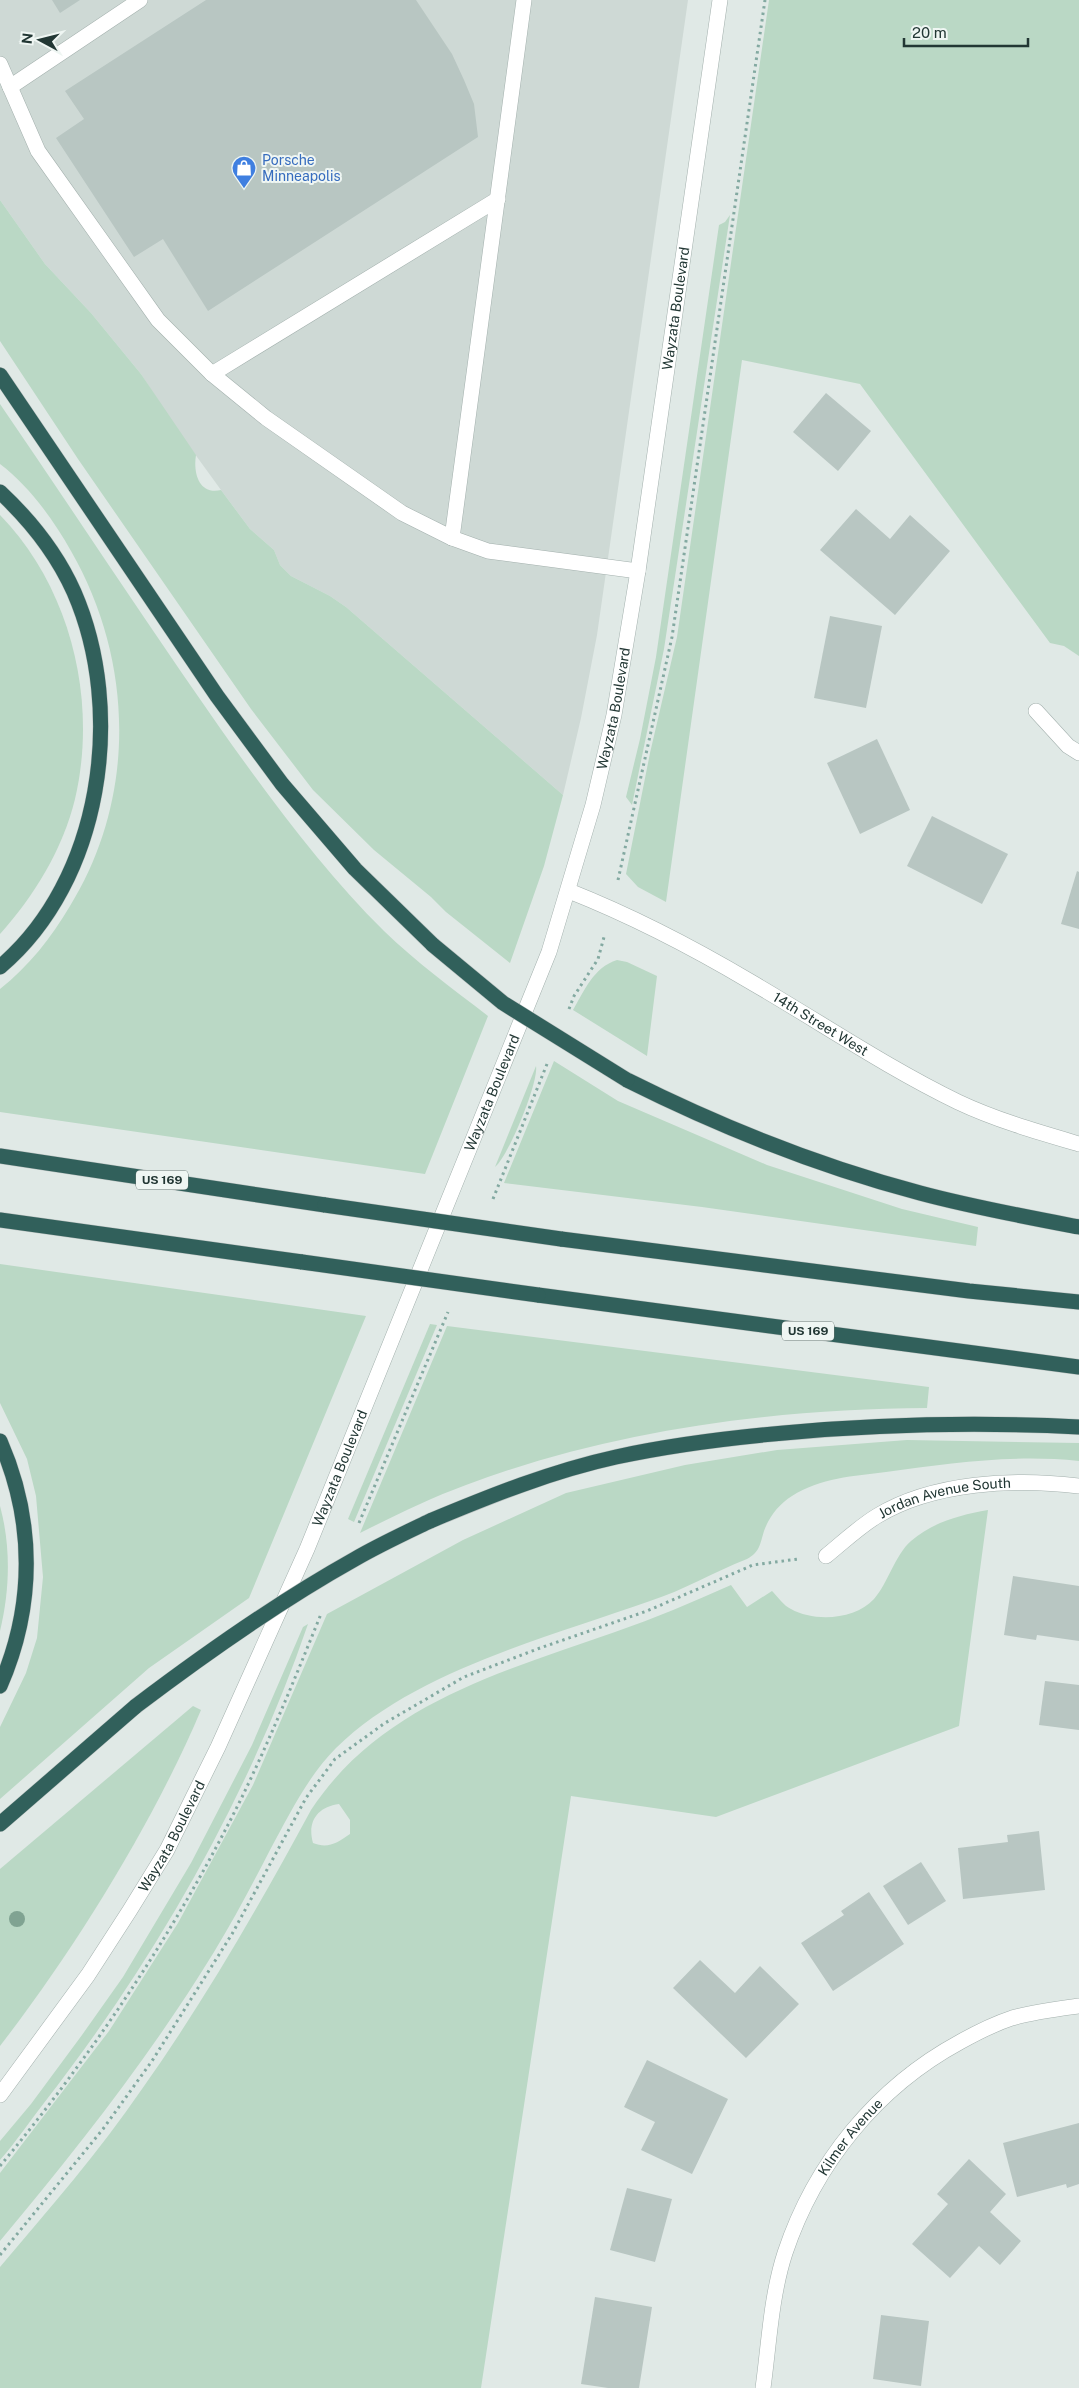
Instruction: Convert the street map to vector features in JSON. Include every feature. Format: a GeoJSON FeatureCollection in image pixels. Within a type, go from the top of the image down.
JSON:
{"type":"FeatureCollection","features":[{"type":"Feature","properties":{"kind":"highway"},"geometry":{"type":"LineString","coordinates":[[0,375],[217,696],[282,784],[355,869],[433,944],[503,1003],[627,1080],[694,1114],[777,1147],[920,1193],[1079,1228]]}},
{"type":"Feature","properties":{"kind":"highway"},"geometry":{"type":"LineString","coordinates":[[0,492],[37,530],[74,591],[86,623],[93,654],[100,694],[102,733],[100,768],[91,814],[82,844],[52,904],[32,934],[0,967]]}},
{"type":"Feature","properties":{"kind":"highway","name":"US 169"},"geometry":{"type":"LineString","coordinates":[[0,1156],[561,1238],[969,1291],[1079,1302]]}},
{"type":"Feature","properties":{"kind":"highway","name":"US 169"},"geometry":{"type":"LineString","coordinates":[[0,1220],[538,1295],[1079,1366]]}},
{"type":"Feature","properties":{"kind":"highway"},"geometry":{"type":"LineString","coordinates":[[0,1824],[136,1706],[191,1664],[274,1607],[355,1558],[430,1521],[510,1488],[615,1457],[723,1438],[869,1425],[1012,1424],[1079,1427]]}},
{"type":"Feature","properties":{"kind":"highway"},"geometry":{"type":"LineString","coordinates":[[0,1441],[19,1496],[26,1543],[26,1583],[20,1629],[0,1686]]}},
{"type":"Feature","properties":{"kind":"street"},"geometry":{"type":"LineString","coordinates":[[10,87],[140,0]]}},
{"type":"Feature","properties":{"kind":"street"},"geometry":{"type":"LineString","coordinates":[[452,538],[524,0]]}},
{"type":"Feature","properties":{"kind":"street","name":"Wayzata Boulevard"},"geometry":{"type":"LineString","coordinates":[[0,2095],[83,1983],[168,1850],[218,1747],[307,1549],[538,980],[568,891],[593,805],[614,715],[638,571],[720,0]]}},
{"type":"Feature","properties":{"kind":"street"},"geometry":{"type":"LineString","coordinates":[[0,64],[38,151],[158,320],[212,374],[266,418],[402,513],[452,538],[488,551],[638,571]]}},
{"type":"Feature","properties":{"kind":"street"},"geometry":{"type":"LineString","coordinates":[[212,374],[498,198]]}},
{"type":"Feature","properties":{"kind":"street"},"geometry":{"type":"LineString","coordinates":[[1036,710],[1068,746],[1079,753]]}},
{"type":"Feature","properties":{"kind":"street","name":"14th Street West"},"geometry":{"type":"LineString","coordinates":[[568,891],[611,908],[675,939],[751,982],[858,1047],[958,1102],[1005,1120],[1079,1144]]}},
{"type":"Feature","properties":{"kind":"street","name":"Jordan Avenue South"},"geometry":{"type":"LineString","coordinates":[[826,1556],[877,1517],[908,1501],[951,1490],[1012,1482],[1050,1482],[1079,1486]]}},
{"type":"Feature","properties":{"kind":"street","name":"Kilmer Avenue"},"geometry":{"type":"LineString","coordinates":[[762,2388],[775,2298],[785,2254],[801,2211],[821,2174],[872,2107],[899,2082],[936,2055],[972,2036],[1011,2018],[1079,2006]]}},
{"type":"Feature","properties":{"kind":"path"},"geometry":{"type":"LineString","coordinates":[[621,868],[672,637],[765,0]]}},
{"type":"Feature","properties":{"kind":"path"},"geometry":{"type":"LineString","coordinates":[[0,2255],[103,2129],[152,2061],[232,1934],[306,1798],[335,1759],[385,1723],[464,1677],[647,1611],[753,1565],[826,1556]]}},
{"type":"Feature","properties":{"kind":"shaded area"},"geometry":{"type":"Polygon","coordinates":[[[0,0],[688,0],[597,635],[581,718],[563,795],[346,607],[330,596],[291,576],[280,565],[274,550],[250,529],[176,428],[141,374],[91,313],[45,264],[0,200],[0,0]]]}},
{"type":"Feature","properties":{"kind":"green space"},"geometry":{"type":"Polygon","coordinates":[[[769,0],[1079,0],[1079,656],[1064,646],[1050,643],[860,384],[742,360],[666,902],[638,887],[626,874],[650,753],[677,637],[769,0]]]}},
{"type":"Feature","properties":{"kind":"green space"},"geometry":{"type":"Polygon","coordinates":[[[0,200],[45,264],[91,313],[141,374],[196,455],[197,475],[203,486],[213,491],[221,490],[250,529],[274,550],[280,565],[291,576],[330,596],[346,607],[563,795],[544,866],[510,963],[446,912],[431,897],[374,850],[313,790],[251,709],[78,459],[0,341],[0,200]]]}},
{"type":"Feature","properties":{"kind":"green space"},"geometry":{"type":"Polygon","coordinates":[[[730,215],[664,649],[632,805],[626,797],[640,739],[656,657],[719,225],[725,222],[730,215]]]}},
{"type":"Feature","properties":{"kind":"green space"},"geometry":{"type":"Polygon","coordinates":[[[0,404],[192,688],[258,781],[298,833],[340,884],[384,931],[422,964],[488,1016],[425,1174],[0,1112],[0,989],[30,961],[47,940],[70,906],[92,864],[107,820],[116,775],[119,729],[116,683],[107,638],[92,593],[71,551],[48,515],[21,482],[0,464],[0,404]]]}},
{"type":"Feature","properties":{"kind":"green space"},"geometry":{"type":"Polygon","coordinates":[[[0,515],[25,544],[45,576],[61,611],[73,648],[80,685],[83,724],[81,762],[75,799],[63,836],[36,888],[0,934],[0,515]]]}},
{"type":"Feature","properties":{"kind":"green space"},"geometry":{"type":"Polygon","coordinates":[[[617,960],[627,962],[657,976],[647,1056],[573,1010],[590,980],[602,968],[617,960]]]}},
{"type":"Feature","properties":{"kind":"green space"},"geometry":{"type":"Polygon","coordinates":[[[554,1061],[618,1101],[767,1165],[902,1209],[978,1227],[976,1246],[702,1207],[504,1183],[554,1061]]]}},
{"type":"Feature","properties":{"kind":"green space"},"geometry":{"type":"Polygon","coordinates":[[[536,1066],[536,1075],[528,1102],[507,1149],[495,1167],[536,1066]]]}},
{"type":"Feature","properties":{"kind":"green space"},"geometry":{"type":"Polygon","coordinates":[[[0,1264],[366,1316],[249,1598],[149,1668],[0,1799],[0,1727],[26,1673],[37,1638],[43,1577],[36,1496],[27,1459],[0,1403],[0,1264]]]}},
{"type":"Feature","properties":{"kind":"green space"},"geometry":{"type":"Polygon","coordinates":[[[430,1324],[437,1325],[354,1522],[348,1519],[430,1324]]]}},
{"type":"Feature","properties":{"kind":"green space"},"geometry":{"type":"Polygon","coordinates":[[[447,1326],[929,1387],[927,1408],[869,1409],[752,1418],[693,1426],[635,1437],[521,1466],[466,1485],[426,1501],[360,1533],[447,1326]]]}},
{"type":"Feature","properties":{"kind":"green space"},"geometry":{"type":"Polygon","coordinates":[[[907,1440],[1079,1443],[1079,1461],[1055,1459],[982,1460],[850,1477],[814,1485],[787,1499],[779,1507],[766,1526],[757,1550],[747,1559],[663,1597],[484,1659],[443,1677],[404,1698],[368,1721],[336,1748],[308,1783],[221,1940],[165,2028],[85,2136],[0,2241],[0,2173],[109,2031],[178,1923],[253,1785],[327,1614],[463,1540],[566,1493],[685,1465],[777,1450],[907,1440]]]}},
{"type":"Feature","properties":{"kind":"green space"},"geometry":{"type":"Polygon","coordinates":[[[0,1506],[4,1521],[8,1568],[6,1600],[0,1631],[0,1506]]]}},
{"type":"Feature","properties":{"kind":"green space"},"geometry":{"type":"Polygon","coordinates":[[[988,1510],[959,1726],[716,1817],[571,1796],[481,2388],[0,2388],[0,2267],[73,2180],[126,2112],[209,1987],[272,1882],[311,1810],[340,1774],[372,1743],[408,1718],[447,1696],[530,1662],[645,1621],[731,1585],[747,1607],[772,1591],[788,1608],[811,1616],[834,1617],[856,1611],[874,1599],[900,1554],[919,1534],[957,1517],[988,1510]],[[339,1804],[325,1808],[313,1822],[311,1835],[313,1843],[328,1845],[341,1840],[350,1834],[350,1820],[339,1804]]]}},
{"type":"Feature","properties":{"kind":"green space"},"geometry":{"type":"Polygon","coordinates":[[[308,1624],[258,1751],[196,1874],[124,1992],[85,2048],[0,2160],[0,2141],[31,2104],[123,1977],[191,1863],[252,1745],[303,1627],[308,1624]]]}},
{"type":"Feature","properties":{"kind":"green space"},"geometry":{"type":"Polygon","coordinates":[[[193,1706],[201,1710],[160,1797],[136,1841],[57,1968],[0,2046],[0,1869],[193,1706]]]}},
{"type":"Feature","properties":{"kind":"building"},"geometry":{"type":"Polygon","coordinates":[[[52,0],[80,0],[60,13],[52,0]]]}},
{"type":"Feature","properties":{"kind":"building","name":"Porsche Minneapolis"},"geometry":{"type":"Polygon","coordinates":[[[206,0],[416,0],[452,54],[464,80],[474,104],[478,137],[208,311],[163,239],[134,257],[56,138],[84,119],[65,91],[206,0]]]}},
{"type":"Feature","properties":{"kind":"building"},"geometry":{"type":"Polygon","coordinates":[[[826,393],[871,431],[838,471],[793,432],[826,393]]]}},
{"type":"Feature","properties":{"kind":"building"},"geometry":{"type":"Polygon","coordinates":[[[856,509],[890,539],[910,515],[950,551],[895,615],[820,550],[856,509]]]}},
{"type":"Feature","properties":{"kind":"building"},"geometry":{"type":"Polygon","coordinates":[[[830,616],[882,626],[866,708],[814,698],[830,616]]]}},
{"type":"Feature","properties":{"kind":"building"},"geometry":{"type":"Polygon","coordinates":[[[877,739],[910,810],[860,834],[827,763],[877,739]]]}},
{"type":"Feature","properties":{"kind":"building"},"geometry":{"type":"Polygon","coordinates":[[[932,816],[1008,854],[982,904],[907,866],[932,816]]]}},
{"type":"Feature","properties":{"kind":"building"},"geometry":{"type":"Polygon","coordinates":[[[1077,871],[1079,872],[1079,929],[1061,924],[1077,871]]]}},
{"type":"Feature","properties":{"kind":"building"},"geometry":{"type":"Polygon","coordinates":[[[1013,1576],[1079,1586],[1079,1641],[1037,1635],[1036,1640],[1004,1635],[1013,1576]]]}},
{"type":"Feature","properties":{"kind":"building"},"geometry":{"type":"Polygon","coordinates":[[[1045,1681],[1079,1685],[1079,1730],[1039,1725],[1045,1681]]]}},
{"type":"Feature","properties":{"kind":"building"},"geometry":{"type":"Polygon","coordinates":[[[1039,1831],[1045,1890],[963,1899],[958,1848],[1008,1842],[1007,1835],[1039,1831]]]}},
{"type":"Feature","properties":{"kind":"building"},"geometry":{"type":"Polygon","coordinates":[[[921,1862],[946,1901],[908,1925],[883,1886],[921,1862]]]}},
{"type":"Feature","properties":{"kind":"building"},"geometry":{"type":"Polygon","coordinates":[[[869,1892],[904,1944],[833,1991],[801,1943],[844,1915],[841,1911],[869,1892]]]}},
{"type":"Feature","properties":{"kind":"building"},"geometry":{"type":"Polygon","coordinates":[[[700,1960],[735,1993],[760,1966],[799,2004],[746,2058],[673,1988],[700,1960]]]}},
{"type":"Feature","properties":{"kind":"building"},"geometry":{"type":"Polygon","coordinates":[[[647,2060],[728,2099],[692,2174],[641,2150],[655,2122],[624,2107],[647,2060]]]}},
{"type":"Feature","properties":{"kind":"building"},"geometry":{"type":"Polygon","coordinates":[[[1079,2123],[1079,2184],[1067,2188],[1066,2184],[1017,2197],[1003,2143],[1079,2123]]]}},
{"type":"Feature","properties":{"kind":"building"},"geometry":{"type":"Polygon","coordinates":[[[969,2159],[1006,2194],[990,2212],[1021,2241],[1000,2265],[979,2246],[950,2278],[912,2244],[948,2204],[937,2194],[969,2159]]]}},
{"type":"Feature","properties":{"kind":"building"},"geometry":{"type":"Polygon","coordinates":[[[627,2188],[672,2199],[655,2262],[610,2250],[627,2188]]]}},
{"type":"Feature","properties":{"kind":"building"},"geometry":{"type":"Polygon","coordinates":[[[595,2297],[652,2307],[639,2388],[608,2388],[581,2384],[595,2297]]]}},
{"type":"Feature","properties":{"kind":"building"},"geometry":{"type":"Polygon","coordinates":[[[881,2315],[929,2321],[921,2386],[873,2379],[881,2315]]]}},
{"type":"Feature","properties":{"kind":"place","name":"Porsche Minneapolis"},"geometry":{"type":"Point","coordinates":[244,189]}}]}
